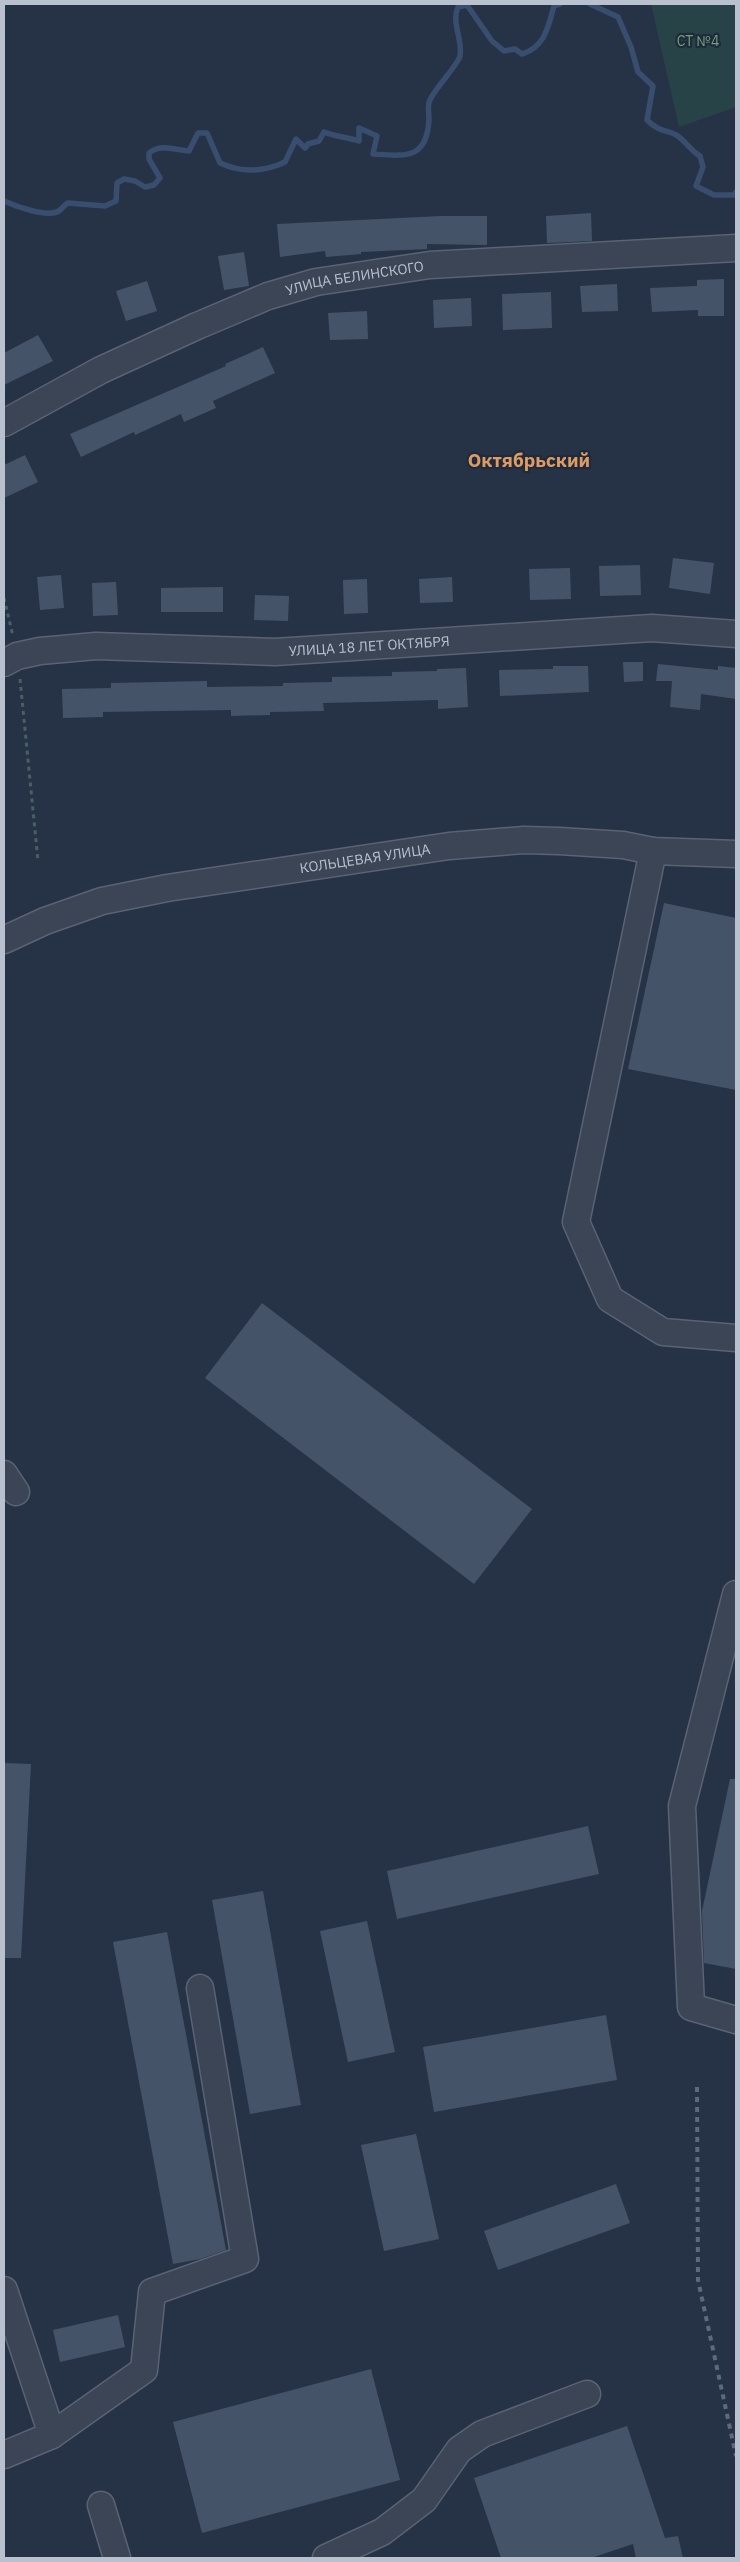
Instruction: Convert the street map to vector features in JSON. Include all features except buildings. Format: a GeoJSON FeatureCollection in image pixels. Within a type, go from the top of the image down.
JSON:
{"type":"FeatureCollection","features":[{"type":"Feature","properties":{"kind":"street","name":"УЛИЦА БЕЛИНСКОГО"},"geometry":{"type":"LineString","coordinates":[[4,423],[102,370],[197,326],[268,296],[316,282],[430,265],[736,248]]}},
{"type":"Feature","properties":{"kind":"street","name":"УЛИЦА 18 ЛЕТ ОКТЯБРЯ"},"geometry":{"type":"LineString","coordinates":[[11,660],[40,651],[96,646],[275,652],[652,628],[736,634]]}},
{"type":"Feature","properties":{"kind":"street","name":"КОЛЬЦЕВАЯ УЛИЦА"},"geometry":{"type":"LineString","coordinates":[[4,940],[73,910],[111,899],[167,888],[449,846],[514,840],[559,841],[623,845],[653,850],[736,854]]}},
{"type":"Feature","properties":{"kind":"street"},"geometry":{"type":"LineString","coordinates":[[653,850],[576,1222],[610,1299],[664,1332],[736,1338]]}},
{"type":"Feature","properties":{"kind":"street"},"geometry":{"type":"LineString","coordinates":[[736,1594],[682,1806],[691,2007],[736,2020]]}},
{"type":"Feature","properties":{"kind":"street"},"geometry":{"type":"LineString","coordinates":[[4,2455],[52,2435],[144,2370],[152,2292],[245,2259],[200,1988]]}},
{"type":"Feature","properties":{"kind":"street"},"geometry":{"type":"LineString","coordinates":[[4,2290],[52,2435]]}},
{"type":"Feature","properties":{"kind":"street"},"geometry":{"type":"LineString","coordinates":[[326,2558],[382,2532],[424,2500],[458,2450],[482,2434],[587,2394]]}},
{"type":"Feature","properties":{"kind":"street"},"geometry":{"type":"LineString","coordinates":[[101,2505],[117,2558]]}},
{"type":"Feature","properties":{"kind":"path"},"geometry":{"type":"LineString","coordinates":[[4,598],[38,860]]}},
{"type":"Feature","properties":{"kind":"green space","name":"СТ №4"},"geometry":{"type":"Polygon","coordinates":[[[651,4],[736,4],[736,107],[679,127],[651,4]]]}},
{"type":"Feature","properties":{"kind":"waterway"},"geometry":{"type":"LineString","coordinates":[[4,201],[16,206],[47,213],[59,211],[68,203],[105,206],[116,201],[117,183],[124,179],[135,181],[145,187],[154,185],[160,178],[149,159],[149,153],[158,148],[189,151],[198,133],[207,133],[220,163],[245,170],[269,168],[285,162],[296,139],[305,148],[308,144],[319,141],[324,132],[359,141],[359,128],[377,136],[373,154],[405,155],[413,153],[424,142],[429,119],[429,102],[460,56],[460,43],[456,25],[458,7],[467,5],[492,41],[504,51],[515,49],[522,54],[536,47],[541,41],[554,6],[560,4]]}},
{"type":"Feature","properties":{"kind":"waterway"},"geometry":{"type":"LineString","coordinates":[[590,4],[618,17],[631,47],[638,72],[653,86],[647,120],[656,127],[679,137],[700,156],[703,167],[696,186],[714,195],[734,195],[736,192]]}},
{"type":"Feature","properties":{"kind":"railway"},"geometry":{"type":"LineString","coordinates":[[697,2087],[698,2280],[736,2456]]}},
{"type":"Feature","properties":{"kind":"district","name":"Октябрьский"},"geometry":{"type":"Point","coordinates":[529,460]}}]}
